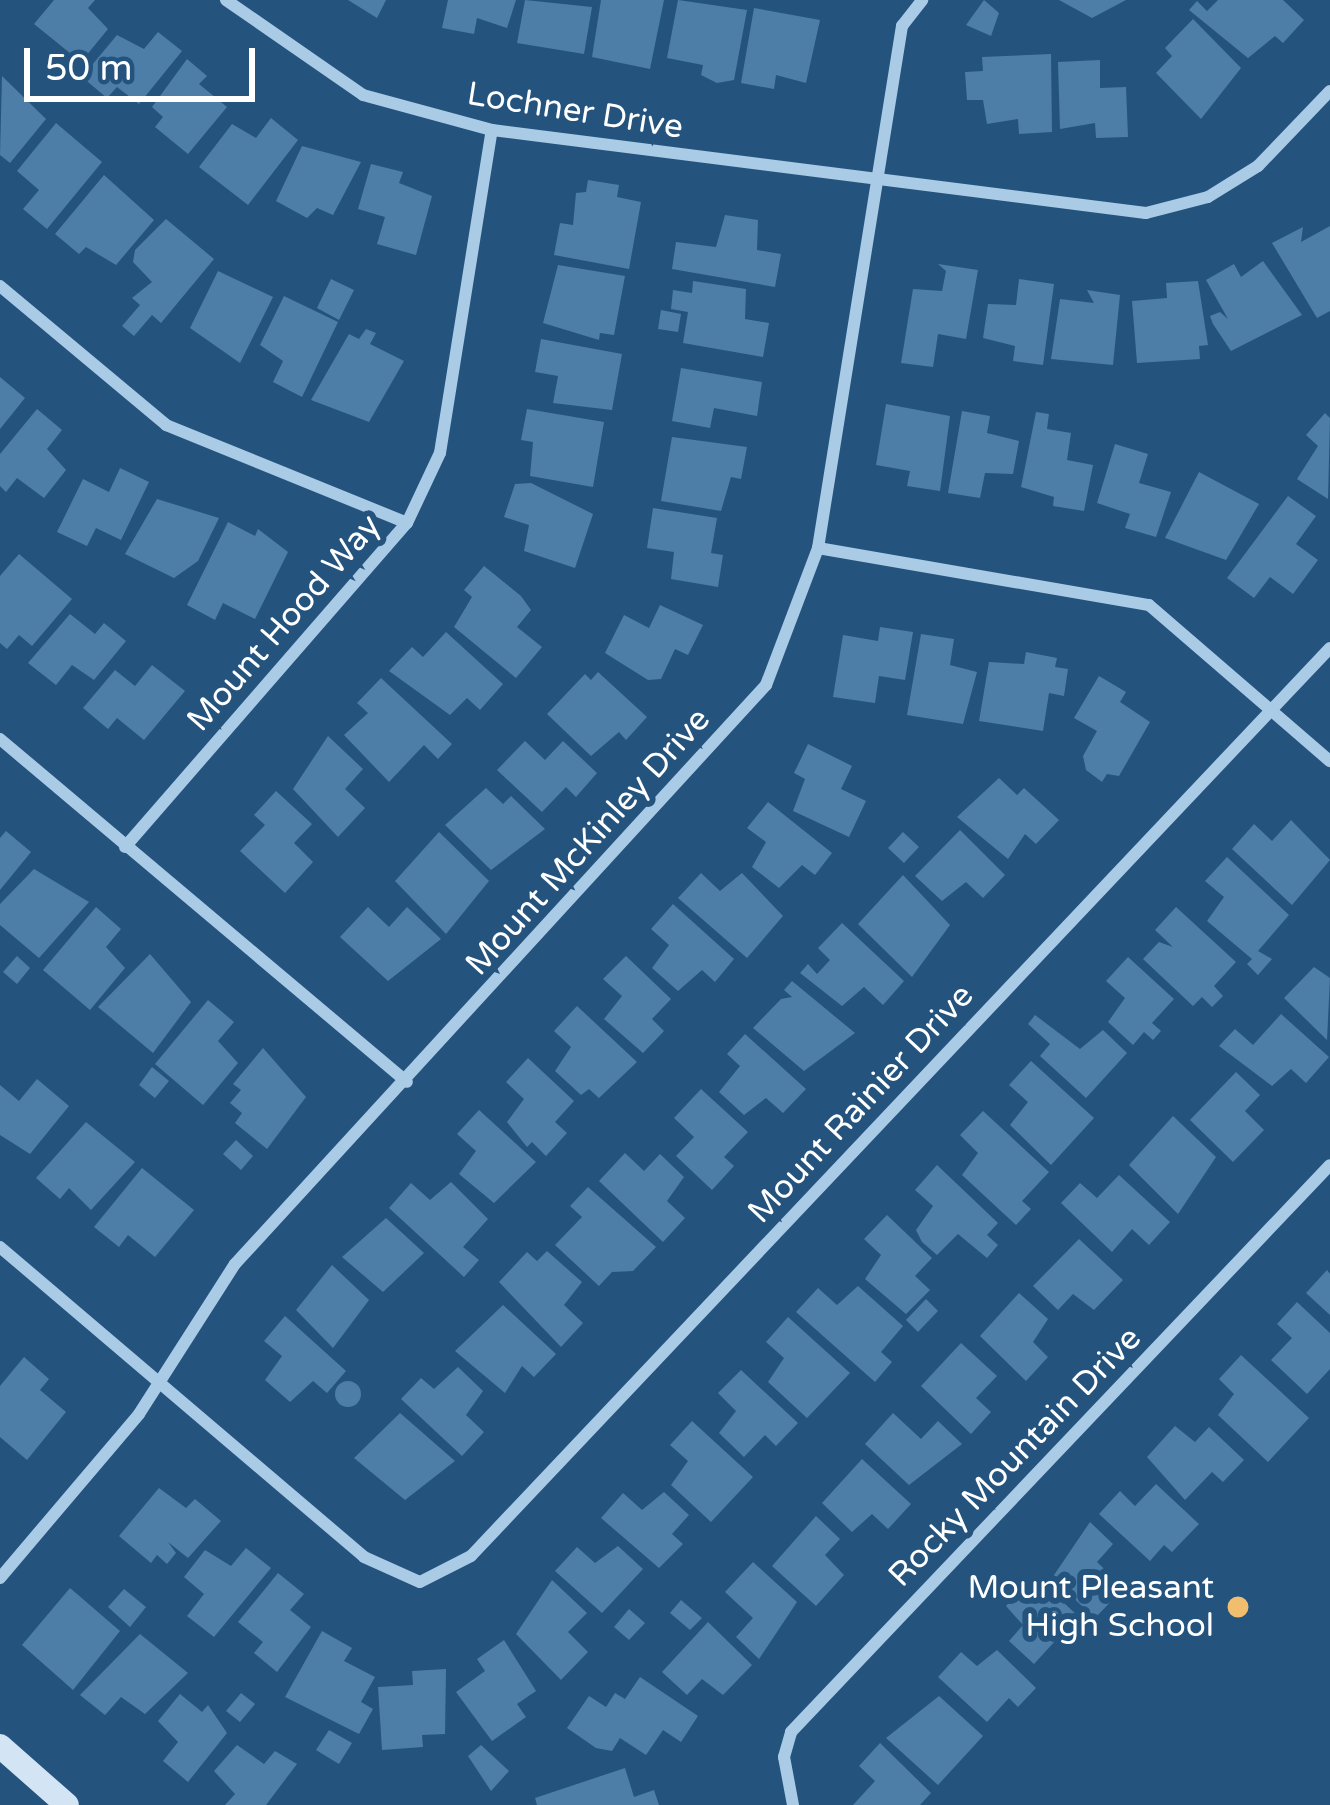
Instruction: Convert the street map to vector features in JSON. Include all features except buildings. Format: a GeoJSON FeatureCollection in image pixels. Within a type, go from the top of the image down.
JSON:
{"type":"FeatureCollection","features":[{"type":"Feature","properties":{"kind":"main road"},"geometry":{"type":"LineString","coordinates":[[0,1745],[67,1805]]}},
{"type":"Feature","properties":{"kind":"street","name":"Lochner Drive"},"geometry":{"type":"LineString","coordinates":[[226,0],[363,95],[492,130],[1146,213],[1208,197],[1258,166],[1330,91]]}},
{"type":"Feature","properties":{"kind":"street","name":"Mount McKinley Drive"},"geometry":{"type":"LineString","coordinates":[[0,1578],[162,1382],[235,1264],[407,1082],[766,685],[818,548],[902,26],[922,0]]}},
{"type":"Feature","properties":{"kind":"street","name":"Mount Hood Way"},"geometry":{"type":"LineString","coordinates":[[125,847],[407,523],[440,452],[492,130]]}},
{"type":"Feature","properties":{"kind":"street"},"geometry":{"type":"LineString","coordinates":[[0,286],[166,425],[407,523]]}},
{"type":"Feature","properties":{"kind":"street"},"geometry":{"type":"LineString","coordinates":[[818,548],[1149,605],[1330,761]]}},
{"type":"Feature","properties":{"kind":"street","name":"Mount Rainier Drive"},"geometry":{"type":"LineString","coordinates":[[162,1382],[364,1557],[420,1582],[471,1556],[1330,648]]}},
{"type":"Feature","properties":{"kind":"street"},"geometry":{"type":"LineString","coordinates":[[0,739],[407,1082]]}},
{"type":"Feature","properties":{"kind":"street","name":"Rocky Mountain Drive"},"geometry":{"type":"LineString","coordinates":[[794,1805],[784,1757],[791,1732],[1330,1166]]}},
{"type":"Feature","properties":{"kind":"street"},"geometry":{"type":"LineString","coordinates":[[0,1247],[162,1382]]}},
{"type":"Feature","properties":{"kind":"place","name":"Mount Pleasant High School"},"geometry":{"type":"Point","coordinates":[1238,1607]}}]}
